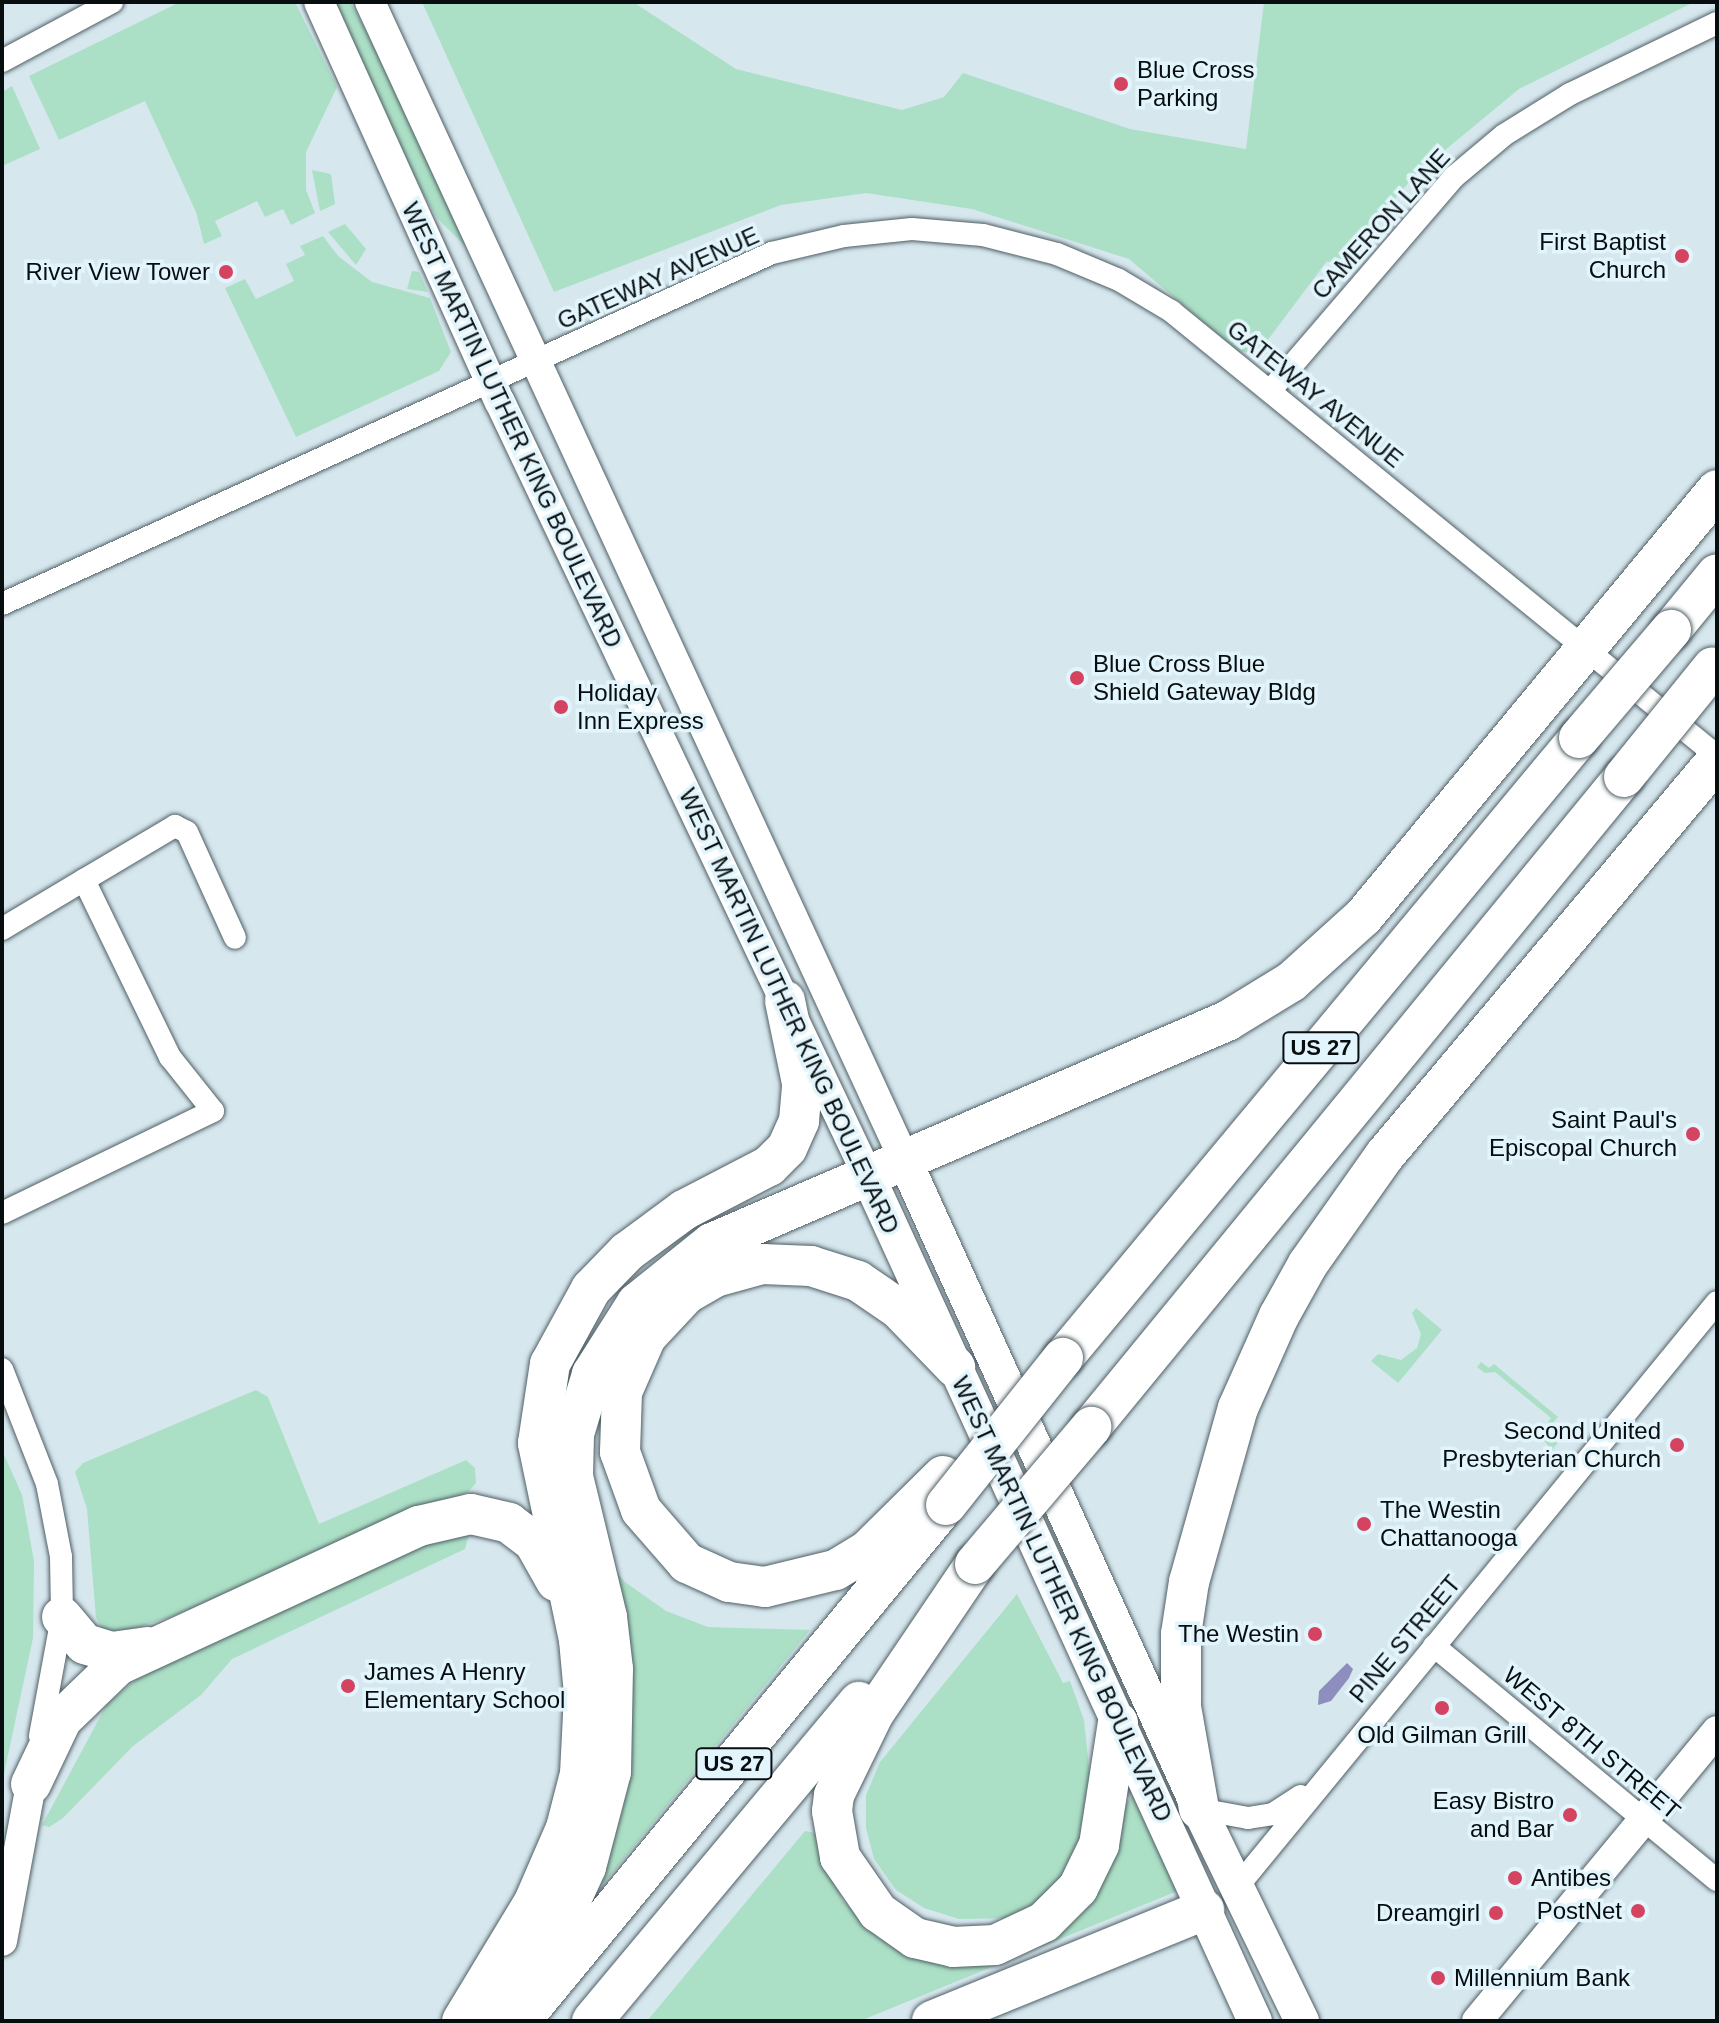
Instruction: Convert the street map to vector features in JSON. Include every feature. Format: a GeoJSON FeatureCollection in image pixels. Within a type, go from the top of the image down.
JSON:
{"type":"FeatureCollection","features":[{"type":"Feature","properties":{"kind":"highway"},"geometry":{"type":"LineString","coordinates":[[497,2021],[546,1949],[586,1867],[611,1772],[615,1721],[607,1617],[573,1476],[574,1434],[592,1374],[637,1303],[684,1262],[744,1227],[1227,1021],[1291,982],[1364,916],[1717,490]]}},
{"type":"Feature","properties":{"kind":"highway","name":"US 27"},"geometry":{"type":"LineString","coordinates":[[519,2021],[590,1942],[944,1490],[1063,1358],[1717,574]]}},
{"type":"Feature","properties":{"kind":"highway","name":"US 27"},"geometry":{"type":"LineString","coordinates":[[592,2021],[1091,1427],[1589,820],[1629,780],[1716,677]]}},
{"type":"Feature","properties":{"kind":"highway"},"geometry":{"type":"LineString","coordinates":[[1199,1809],[1181,1707],[1181,1634],[1214,1487],[1238,1408],[1266,1343],[1308,1264],[1385,1155],[1717,758]]}},
{"type":"Feature","properties":{"kind":"highway"},"geometry":{"type":"LineString","coordinates":[[462,2021],[523,1922],[558,1849],[580,1774],[584,1694],[573,1604],[540,1464],[543,1386],[565,1330],[609,1269],[684,1210],[769,1166],[787,1148],[799,1121],[802,1083],[785,1001]]}},
{"type":"Feature","properties":{"kind":"highway"},"geometry":{"type":"LineString","coordinates":[[944,1490],[867,1551],[835,1570],[765,1587],[729,1582],[687,1563],[641,1510],[620,1452],[622,1392],[646,1337],[686,1294],[715,1277],[762,1264],[811,1266],[858,1281],[899,1309],[955,1367]]}},
{"type":"Feature","properties":{"kind":"highway"},"geometry":{"type":"LineString","coordinates":[[31,1784],[41,1755],[73,1705],[118,1665],[419,1526],[471,1514],[509,1523],[544,1555],[560,1592],[584,1694]]}},
{"type":"Feature","properties":{"kind":"highway"},"geometry":{"type":"LineString","coordinates":[[975,1564],[874,1713],[834,1795],[832,1811],[840,1857],[878,1912],[915,1938],[953,1947],[995,1945],[1044,1922],[1078,1888],[1099,1845],[1118,1722]]}},
{"type":"Feature","properties":{"kind":"highway"},"geometry":{"type":"LineString","coordinates":[[62,1617],[85,1644],[112,1652],[154,1647]]}},
{"type":"Feature","properties":{"kind":"highway"},"geometry":{"type":"LineString","coordinates":[[932,2021],[1204,1910]]}},
{"type":"Feature","properties":{"kind":"main road","name":"WEST MARTIN LUTHER KING BOULEVARD"},"geometry":{"type":"LineString","coordinates":[[319,2],[491,382],[867,1174],[1255,2021]]}},
{"type":"Feature","properties":{"kind":"main road","name":"WEST MARTIN LUTHER KING BOULEVARD"},"geometry":{"type":"LineString","coordinates":[[370,2],[904,1159],[1199,1809],[1302,2021]]}},
{"type":"Feature","properties":{"kind":"main road"},"geometry":{"type":"LineString","coordinates":[[1477,2021],[1717,1731]]}},
{"type":"Feature","properties":{"kind":"main road"},"geometry":{"type":"LineString","coordinates":[[2,1941],[31,1784]]}},
{"type":"Feature","properties":{"kind":"street"},"geometry":{"type":"LineString","coordinates":[[2,61],[112,2]]}},
{"type":"Feature","properties":{"kind":"street","name":"CAMERON LANE"},"geometry":{"type":"LineString","coordinates":[[1270,391],[1425,209],[1504,135],[1570,94],[1717,23]]}},
{"type":"Feature","properties":{"kind":"street","name":"GATEWAY AVENUE"},"geometry":{"type":"LineString","coordinates":[[2,604],[772,253],[844,236],[912,229],[983,235],[1057,254],[1119,280],[1171,311],[1717,758]]}},
{"type":"Feature","properties":{"kind":"street"},"geometry":{"type":"LineString","coordinates":[[2,929],[175,826],[187,832],[235,938]]}},
{"type":"Feature","properties":{"kind":"street"},"geometry":{"type":"LineString","coordinates":[[2,1213],[213,1111],[170,1057],[84,880]]}},
{"type":"Feature","properties":{"kind":"street","name":"PINE STREET"},"geometry":{"type":"LineString","coordinates":[[1238,1886],[1316,1787],[1714,1311]]}},
{"type":"Feature","properties":{"kind":"street"},"geometry":{"type":"LineString","coordinates":[[2,1369],[47,1484],[61,1557],[62,1617],[31,1784]]}},
{"type":"Feature","properties":{"kind":"street","name":"WEST 8TH STREET"},"geometry":{"type":"LineString","coordinates":[[1434,1646],[1717,1880]]}},
{"type":"Feature","properties":{"kind":"street","name":"PINE STREET"},"geometry":{"type":"LineString","coordinates":[[1199,1809],[1248,1818],[1273,1814],[1316,1787]]}},
{"type":"Feature","properties":{"kind":"green space"},"geometry":{"type":"Polygon","coordinates":[[[180,2],[295,2],[337,87],[306,152],[306,190],[315,213],[291,225],[283,209],[265,217],[257,201],[215,221],[222,236],[204,244],[196,212],[145,101],[59,140],[29,76],[180,2]]]}},
{"type":"Feature","properties":{"kind":"green space"},"geometry":{"type":"Polygon","coordinates":[[[334,2],[350,2],[389,70],[467,248],[438,219],[415,179],[334,2]]]}},
{"type":"Feature","properties":{"kind":"green space"},"geometry":{"type":"Polygon","coordinates":[[[422,2],[633,2],[736,69],[902,110],[944,97],[963,73],[1130,129],[1246,149],[1264,2],[1694,2],[1519,89],[1416,174],[1337,267],[1327,261],[1258,353],[1237,351],[1129,259],[972,209],[866,193],[781,205],[554,292],[422,2]]]}},
{"type":"Feature","properties":{"kind":"green space"},"geometry":{"type":"Polygon","coordinates":[[[12,86],[40,149],[2,166],[2,92],[12,86]]]}},
{"type":"Feature","properties":{"kind":"green space"},"geometry":{"type":"Polygon","coordinates":[[[312,170],[331,174],[335,204],[320,211],[312,170]]]}},
{"type":"Feature","properties":{"kind":"green space"},"geometry":{"type":"Polygon","coordinates":[[[345,224],[366,249],[356,265],[328,232],[345,224]]]}},
{"type":"Feature","properties":{"kind":"green space"},"geometry":{"type":"Polygon","coordinates":[[[323,236],[338,256],[372,282],[430,298],[451,352],[439,371],[296,437],[225,288],[245,279],[256,299],[294,281],[286,264],[305,255],[300,246],[323,236]]]}},
{"type":"Feature","properties":{"kind":"green space"},"geometry":{"type":"Polygon","coordinates":[[[412,271],[419,272],[428,292],[407,289],[412,271]]]}},
{"type":"Feature","properties":{"kind":"green space"},"geometry":{"type":"Polygon","coordinates":[[[1416,1308],[1442,1330],[1398,1383],[1371,1361],[1378,1354],[1401,1360],[1417,1348],[1421,1334],[1412,1313],[1416,1308]]]}},
{"type":"Feature","properties":{"kind":"green space"},"geometry":{"type":"Polygon","coordinates":[[[1481,1362],[1489,1368],[1494,1364],[1558,1417],[1548,1428],[1561,1439],[1552,1450],[1539,1435],[1551,1418],[1495,1372],[1485,1373],[1477,1367],[1481,1362]]]}},
{"type":"Feature","properties":{"kind":"green space"},"geometry":{"type":"Polygon","coordinates":[[[256,1390],[268,1397],[319,1524],[466,1460],[475,1468],[476,1483],[468,1492],[173,1616],[118,1634],[104,1631],[96,1618],[87,1509],[75,1472],[83,1463],[256,1390]]]}},
{"type":"Feature","properties":{"kind":"green space"},"geometry":{"type":"Polygon","coordinates":[[[2,1450],[22,1495],[34,1561],[33,1638],[2,1783],[2,1450]]]}},
{"type":"Feature","properties":{"kind":"green space"},"geometry":{"type":"Polygon","coordinates":[[[470,1531],[465,1549],[232,1659],[201,1695],[133,1746],[63,1818],[49,1827],[42,1825],[107,1704],[180,1642],[412,1537],[470,1531]]]}},
{"type":"Feature","properties":{"kind":"green space"},"geometry":{"type":"Polygon","coordinates":[[[598,1551],[625,1582],[666,1611],[708,1627],[810,1630],[604,1883],[595,1878],[598,1551]]]}},
{"type":"Feature","properties":{"kind":"green space"},"geometry":{"type":"Polygon","coordinates":[[[1017,1594],[1063,1683],[1070,1681],[1084,1720],[1093,1805],[1078,1860],[1022,1918],[959,1919],[924,1908],[896,1890],[874,1859],[866,1828],[866,1795],[880,1762],[1017,1594]]]}},
{"type":"Feature","properties":{"kind":"green space"},"geometry":{"type":"Polygon","coordinates":[[[1136,1791],[1178,1887],[1175,1892],[860,2021],[647,2021],[805,1831],[816,1833],[842,1900],[889,1945],[905,1954],[1015,1953],[1136,1791]]]}},
{"type":"Feature","properties":{"kind":"water"},"geometry":{"type":"Polygon","coordinates":[[[1347,1663],[1353,1669],[1349,1678],[1331,1701],[1318,1705],[1319,1691],[1347,1663]]]}},
{"type":"Feature","properties":{"kind":"place","name":"Blue Cross Parking"},"geometry":{"type":"Point","coordinates":[1121,84]}},
{"type":"Feature","properties":{"kind":"place","name":"First Baptist Church"},"geometry":{"type":"Point","coordinates":[1682,256]}},
{"type":"Feature","properties":{"kind":"place","name":"River View Tower"},"geometry":{"type":"Point","coordinates":[226,272]}},
{"type":"Feature","properties":{"kind":"place","name":"Blue Cross Blue Shield Gateway Bldg"},"geometry":{"type":"Point","coordinates":[1077,678]}},
{"type":"Feature","properties":{"kind":"place","name":"Holiday Inn Express"},"geometry":{"type":"Point","coordinates":[561,707]}},
{"type":"Feature","properties":{"kind":"place","name":"Saint Paul's Episcopal Church"},"geometry":{"type":"Point","coordinates":[1693,1134]}},
{"type":"Feature","properties":{"kind":"place","name":"Second United Presbyterian Church"},"geometry":{"type":"Point","coordinates":[1677,1445]}},
{"type":"Feature","properties":{"kind":"place","name":"The Westin Chattanooga"},"geometry":{"type":"Point","coordinates":[1364,1524]}},
{"type":"Feature","properties":{"kind":"place","name":"The Westin"},"geometry":{"type":"Point","coordinates":[1315,1634]}},
{"type":"Feature","properties":{"kind":"place","name":"James A Henry Elementary School"},"geometry":{"type":"Point","coordinates":[348,1686]}},
{"type":"Feature","properties":{"kind":"place","name":"Old Gilman Grill"},"geometry":{"type":"Point","coordinates":[1442,1708]}},
{"type":"Feature","properties":{"kind":"place","name":"Easy Bistro and Bar"},"geometry":{"type":"Point","coordinates":[1570,1815]}},
{"type":"Feature","properties":{"kind":"place","name":"Antibes"},"geometry":{"type":"Point","coordinates":[1515,1878]}},
{"type":"Feature","properties":{"kind":"place","name":"PostNet"},"geometry":{"type":"Point","coordinates":[1638,1911]}},
{"type":"Feature","properties":{"kind":"place","name":"Dreamgirl"},"geometry":{"type":"Point","coordinates":[1496,1913]}},
{"type":"Feature","properties":{"kind":"place","name":"Millennium Bank"},"geometry":{"type":"Point","coordinates":[1438,1978]}}]}
